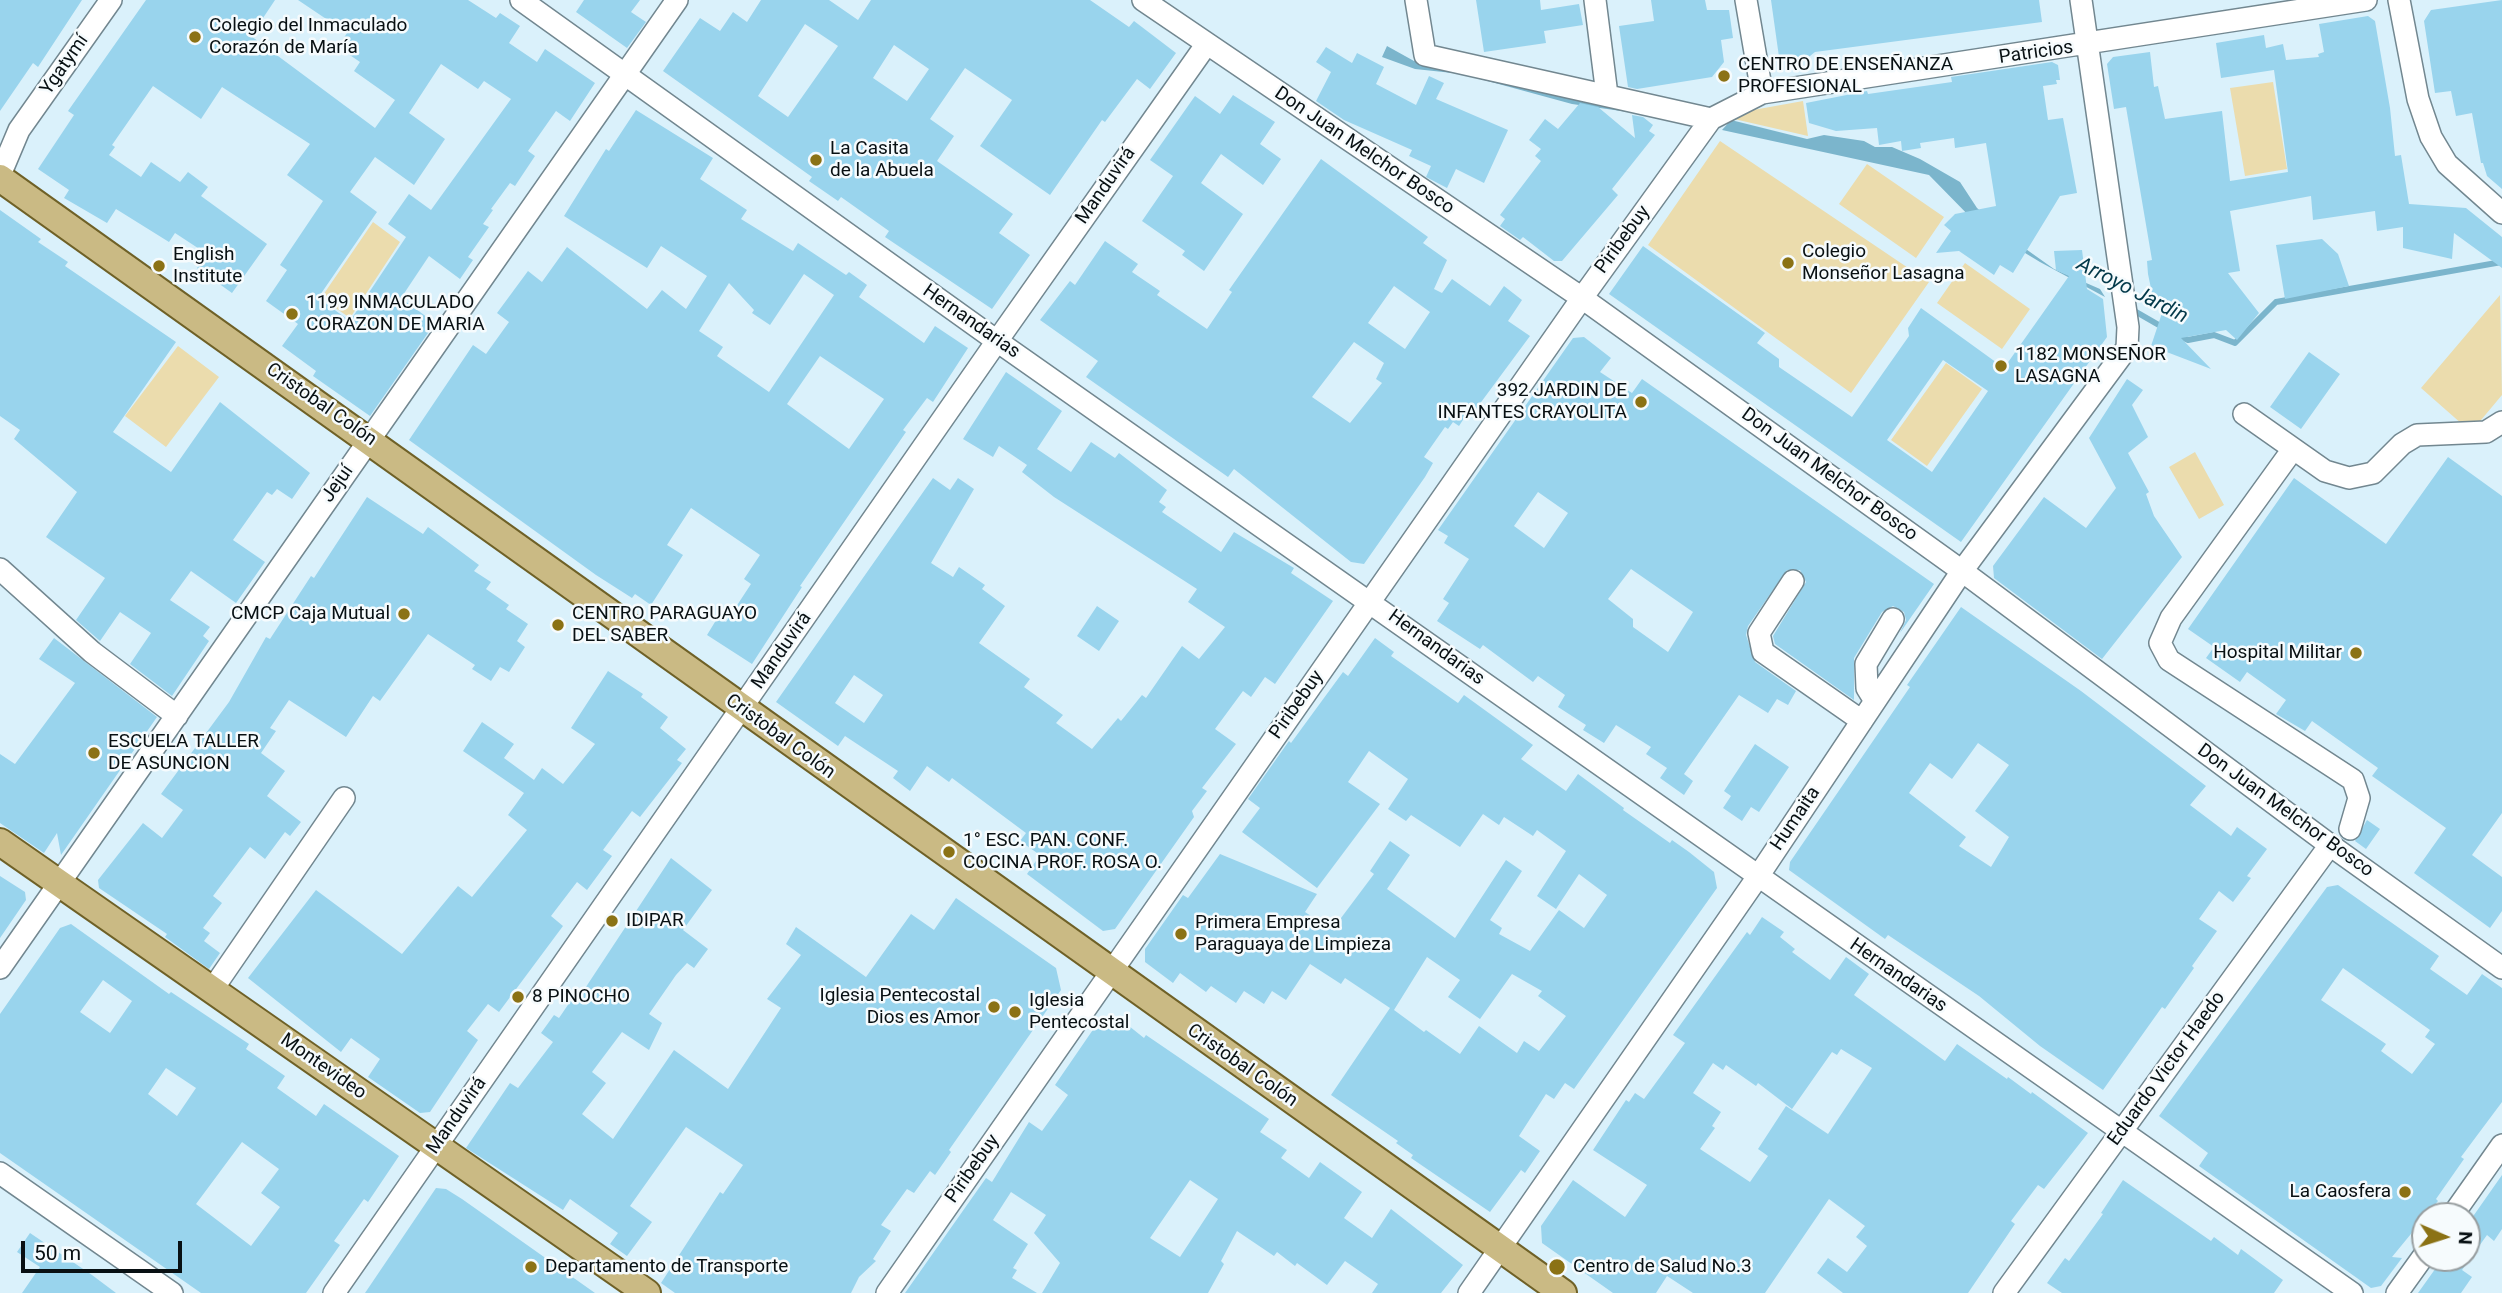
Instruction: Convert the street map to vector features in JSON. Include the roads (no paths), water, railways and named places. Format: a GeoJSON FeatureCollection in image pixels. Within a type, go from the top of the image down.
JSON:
{"type":"FeatureCollection","features":[{"type":"Feature","properties":{"kind":"main road","name":"Cristobal Colón"},"geometry":{"type":"LineString","coordinates":[[0,176],[1109,972],[1563,1293]]}},
{"type":"Feature","properties":{"kind":"main road","name":"Montevideo"},"geometry":{"type":"LineString","coordinates":[[0,842],[647,1293]]}},
{"type":"Feature","properties":{"kind":"street","name":"Ygatymí"},"geometry":{"type":"LineString","coordinates":[[0,176],[19,130],[111,0]]}},
{"type":"Feature","properties":{"kind":"street","name":"Hernandarias"},"geometry":{"type":"LineString","coordinates":[[521,0],[996,341],[1370,601],[1757,877],[2352,1293]]}},
{"type":"Feature","properties":{"kind":"street","name":"Jejuí"},"geometry":{"type":"LineString","coordinates":[[0,968],[677,0]]}},
{"type":"Feature","properties":{"kind":"street","name":"Don Juan Melchor Bosco"},"geometry":{"type":"LineString","coordinates":[[1143,0],[1582,298],[1962,571],[2330,845],[2502,968]]}},
{"type":"Feature","properties":{"kind":"street"},"geometry":{"type":"LineString","coordinates":[[1416,0],[1425,55],[1711,119]]}},
{"type":"Feature","properties":{"kind":"street"},"geometry":{"type":"LineString","coordinates":[[1595,0],[1607,95]]}},
{"type":"Feature","properties":{"kind":"street"},"geometry":{"type":"LineString","coordinates":[[1746,0],[1762,93]]}},
{"type":"Feature","properties":{"kind":"street"},"geometry":{"type":"LineString","coordinates":[[2081,0],[2088,45]]}},
{"type":"Feature","properties":{"kind":"street","name":"Patricios"},"geometry":{"type":"LineString","coordinates":[[1711,119],[1762,93],[2088,45],[2365,0]]}},
{"type":"Feature","properties":{"kind":"street"},"geometry":{"type":"LineString","coordinates":[[2399,0],[2418,99],[2431,136],[2447,164],[2502,214]]}},
{"type":"Feature","properties":{"kind":"street","name":"Manduvirá"},"geometry":{"type":"LineString","coordinates":[[334,1293],[996,341],[1206,45]]}},
{"type":"Feature","properties":{"kind":"street","name":"Humaita"},"geometry":{"type":"LineString","coordinates":[[1469,1293],[1757,877],[1962,571],[2127,337],[2122,280],[2088,45]]}},
{"type":"Feature","properties":{"kind":"street","name":"Piribebuy"},"geometry":{"type":"LineString","coordinates":[[887,1293],[1582,298],[1711,119]]}},
{"type":"Feature","properties":{"kind":"street","name":"Ygatymí"},"geometry":{"type":"LineString","coordinates":[[0,145],[19,130]]}},
{"type":"Feature","properties":{"kind":"street"},"geometry":{"type":"LineString","coordinates":[[2244,415],[2325,471],[2339,477],[2358,478],[2373,473],[2402,444],[2417,435],[2486,432],[2502,422]]}},
{"type":"Feature","properties":{"kind":"street"},"geometry":{"type":"LineString","coordinates":[[2293,449],[2171,618],[2160,643],[2169,660],[2353,780],[2359,798],[2350,829]]}},
{"type":"Feature","properties":{"kind":"street"},"geometry":{"type":"LineString","coordinates":[[0,569],[92,652],[177,716]]}},
{"type":"Feature","properties":{"kind":"street"},"geometry":{"type":"LineString","coordinates":[[1793,581],[1759,633],[1763,652],[1862,721]]}},
{"type":"Feature","properties":{"kind":"street"},"geometry":{"type":"LineString","coordinates":[[1875,701],[1867,688],[1866,664],[1893,619]]}},
{"type":"Feature","properties":{"kind":"street"},"geometry":{"type":"LineString","coordinates":[[212,990],[344,798]]}},
{"type":"Feature","properties":{"kind":"street","name":"Eduardo Victor Haedo"},"geometry":{"type":"LineString","coordinates":[[2004,1293],[2330,845]]}},
{"type":"Feature","properties":{"kind":"street"},"geometry":{"type":"LineString","coordinates":[[2462,1202],[2502,1145]]}},
{"type":"Feature","properties":{"kind":"street"},"geometry":{"type":"LineString","coordinates":[[0,1173],[173,1293]]}},
{"type":"Feature","properties":{"kind":"street"},"geometry":{"type":"LineString","coordinates":[[2397,1293],[2412,1272]]}},
{"type":"Feature","properties":{"kind":"water"},"geometry":{"type":"Polygon","coordinates":[[[1387,46],[1414,61],[1457,66],[1658,111],[1628,112],[1572,104],[1462,74],[1415,69],[1382,57],[1387,46]]]}},
{"type":"Feature","properties":{"kind":"water"},"geometry":{"type":"Polygon","coordinates":[[[1731,120],[1807,139],[1824,135],[1864,141],[1875,147],[1892,147],[1920,159],[1960,182],[1977,208],[2023,247],[2054,269],[2100,289],[2105,297],[2040,262],[1977,224],[1929,175],[1722,130],[1731,120]]]}},
{"type":"Feature","properties":{"kind":"waterway","name":"Arroyo Jardin"},"geometry":{"type":"LineString","coordinates":[[2177,335],[2188,340],[2214,335],[2235,343],[2276,302],[2502,262]]}},
{"type":"Feature","properties":{"kind":"waterway","name":"Arroyo Jardin"},"geometry":{"type":"LineString","coordinates":[[2131,309],[2164,328]]}},
{"type":"Feature","properties":{"kind":"place","name":"Colegio del Inmaculado Corazón de María"},"geometry":{"type":"Point","coordinates":[195,37]}},
{"type":"Feature","properties":{"kind":"place","name":"CENTRO DE ENSEÑANZA PROFESIONAL"},"geometry":{"type":"Point","coordinates":[1724,76]}},
{"type":"Feature","properties":{"kind":"place","name":"La Casita de la Abuela"},"geometry":{"type":"Point","coordinates":[816,160]}},
{"type":"Feature","properties":{"kind":"place","name":"Colegio Monseñor Lasagna"},"geometry":{"type":"Point","coordinates":[1788,263]}},
{"type":"Feature","properties":{"kind":"place","name":"English Institute"},"geometry":{"type":"Point","coordinates":[159,266]}},
{"type":"Feature","properties":{"kind":"place","name":"1199 INMACULADO CORAZON DE MARIA"},"geometry":{"type":"Point","coordinates":[292,314]}},
{"type":"Feature","properties":{"kind":"place","name":"1182 MONSEÑOR LASAGNA"},"geometry":{"type":"Point","coordinates":[2001,366]}},
{"type":"Feature","properties":{"kind":"place","name":"392 JARDIN DE INFANTES CRAYOLITA"},"geometry":{"type":"Point","coordinates":[1641,402]}},
{"type":"Feature","properties":{"kind":"place","name":"CMCP Caja Mutual"},"geometry":{"type":"Point","coordinates":[404,614]}},
{"type":"Feature","properties":{"kind":"place","name":"CENTRO PARAGUAYO DEL SABER"},"geometry":{"type":"Point","coordinates":[558,625]}},
{"type":"Feature","properties":{"kind":"place","name":"Hospital Militar"},"geometry":{"type":"Point","coordinates":[2356,653]}},
{"type":"Feature","properties":{"kind":"place","name":"ESCUELA TALLER DE ASUNCION"},"geometry":{"type":"Point","coordinates":[94,753]}},
{"type":"Feature","properties":{"kind":"place","name":"1° ESC. PAN. CONF. COCINA PROF. ROSA O."},"geometry":{"type":"Point","coordinates":[949,852]}},
{"type":"Feature","properties":{"kind":"place","name":"IDIPAR"},"geometry":{"type":"Point","coordinates":[612,921]}},
{"type":"Feature","properties":{"kind":"place","name":"Primera Empresa Paraguaya de Limpieza"},"geometry":{"type":"Point","coordinates":[1181,934]}},
{"type":"Feature","properties":{"kind":"place","name":"8 PINOCHO"},"geometry":{"type":"Point","coordinates":[518,997]}},
{"type":"Feature","properties":{"kind":"place","name":"Iglesia Pentecostal Dios es Amor"},"geometry":{"type":"Point","coordinates":[994,1007]}},
{"type":"Feature","properties":{"kind":"place","name":"Iglesia Pentecostal"},"geometry":{"type":"Point","coordinates":[1015,1012]}},
{"type":"Feature","properties":{"kind":"place","name":"La Caosfera"},"geometry":{"type":"Point","coordinates":[2405,1192]}},
{"type":"Feature","properties":{"kind":"place","name":"Departamento de Transporte"},"geometry":{"type":"Point","coordinates":[531,1267]}},
{"type":"Feature","properties":{"kind":"place","name":"Centro de Salud No.3"},"geometry":{"type":"Point","coordinates":[1557,1267]}}]}
